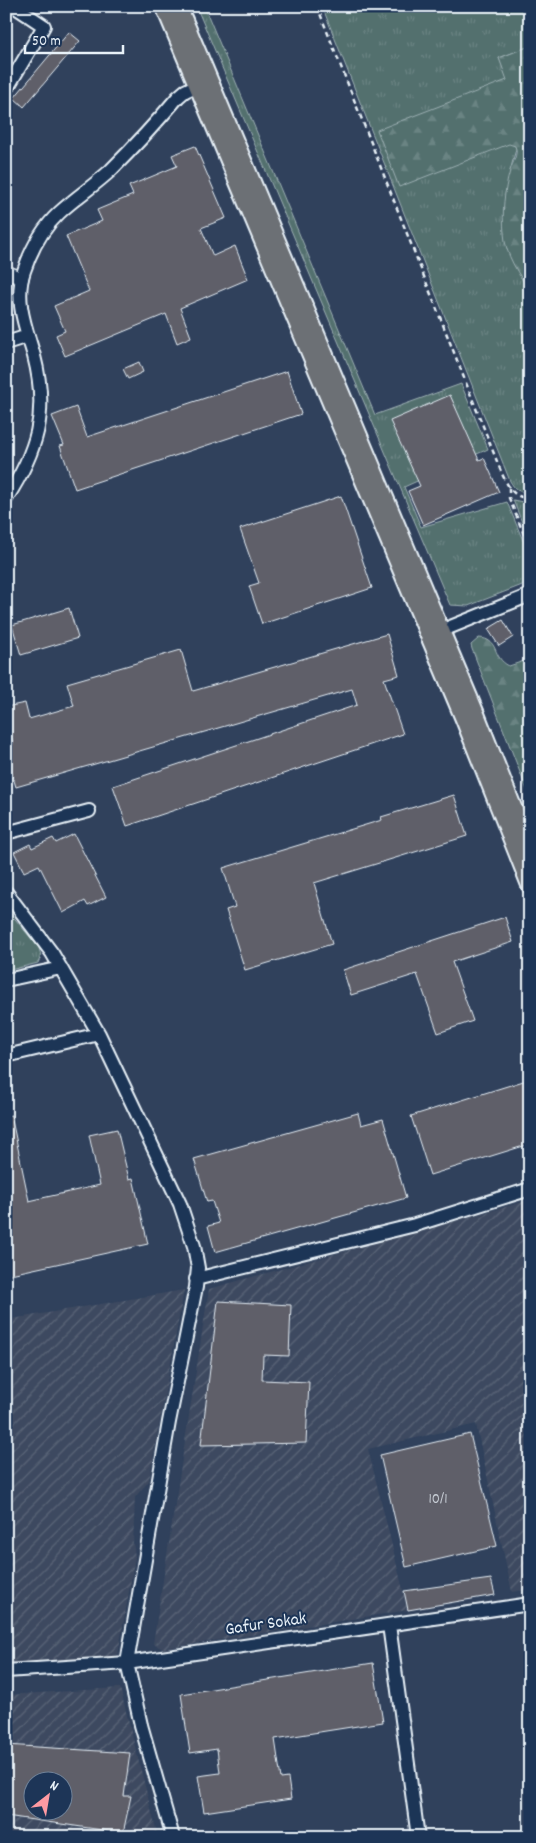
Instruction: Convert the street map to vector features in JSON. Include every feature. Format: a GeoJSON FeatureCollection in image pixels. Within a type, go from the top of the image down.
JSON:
{"type":"FeatureCollection","features":[{"type":"Feature","properties":{"kind":"main road"},"geometry":{"type":"LineString","coordinates":[[164,6],[203,82],[434,633],[464,719],[530,885]]}},
{"type":"Feature","properties":{"kind":"main road"},"geometry":{"type":"LineString","coordinates":[[178,6],[203,82]]}},
{"type":"Feature","properties":{"kind":"main road"},"geometry":{"type":"LineString","coordinates":[[434,633],[476,714],[530,850]]}},
{"type":"Feature","properties":{"kind":"street"},"geometry":{"type":"LineString","coordinates":[[6,90],[44,26],[14,6]]}},
{"type":"Feature","properties":{"kind":"street"},"geometry":{"type":"LineString","coordinates":[[6,499],[30,456],[40,419],[40,384],[20,306],[23,273],[37,242],[58,214],[111,170],[178,97],[203,82]]}},
{"type":"Feature","properties":{"kind":"street"},"geometry":{"type":"LineString","coordinates":[[6,272],[22,279]]}},
{"type":"Feature","properties":{"kind":"street"},"geometry":{"type":"LineString","coordinates":[[6,343],[28,336]]}},
{"type":"Feature","properties":{"kind":"street"},"geometry":{"type":"LineString","coordinates":[[434,633],[530,595]]}},
{"type":"Feature","properties":{"kind":"street"},"geometry":{"type":"LineString","coordinates":[[6,833],[88,811]]}},
{"type":"Feature","properties":{"kind":"street"},"geometry":{"type":"LineString","coordinates":[[6,892],[52,953],[99,1034],[180,1204],[194,1246],[198,1268],[127,1663],[141,1725],[173,1837]]}},
{"type":"Feature","properties":{"kind":"street"},"geometry":{"type":"LineString","coordinates":[[6,980],[61,968]]}},
{"type":"Feature","properties":{"kind":"street"},"geometry":{"type":"LineString","coordinates":[[6,1056],[99,1034]]}},
{"type":"Feature","properties":{"kind":"street"},"geometry":{"type":"LineString","coordinates":[[196,1279],[415,1225],[530,1189]]}},
{"type":"Feature","properties":{"kind":"street","name":"Gafur Sokak"},"geometry":{"type":"LineString","coordinates":[[6,1671],[127,1663],[530,1604]]}},
{"type":"Feature","properties":{"kind":"street"},"geometry":{"type":"LineString","coordinates":[[389,1625],[418,1837]]}},
{"type":"Feature","properties":{"kind":"path"},"geometry":{"type":"LineString","coordinates":[[318,6],[509,488],[509,498],[530,549]]}},
{"type":"Feature","properties":{"kind":"path"},"geometry":{"type":"LineString","coordinates":[[509,488],[515,494],[524,498],[530,497]]}},
{"type":"Feature","properties":{"kind":"shaded area"},"geometry":{"type":"Polygon","coordinates":[[[530,1200],[530,1589],[512,1592],[476,1424],[368,1449],[408,1610],[163,1649],[153,1644],[209,1289],[530,1200]]]}},
{"type":"Feature","properties":{"kind":"shaded area"},"geometry":{"type":"Polygon","coordinates":[[[184,1290],[149,1481],[135,1497],[133,1543],[135,1557],[118,1654],[105,1661],[6,1667],[6,1320],[184,1290]]]}},
{"type":"Feature","properties":{"kind":"shaded area"},"geometry":{"type":"Polygon","coordinates":[[[120,1688],[158,1837],[6,1837],[6,1695],[120,1688]]]}},
{"type":"Feature","properties":{"kind":"green space"},"geometry":{"type":"Polygon","coordinates":[[[196,6],[204,6],[375,415],[461,384],[488,449],[404,487],[421,527],[507,502],[530,557],[530,582],[468,606],[450,605],[196,6]]]}},
{"type":"Feature","properties":{"kind":"green space"},"geometry":{"type":"Polygon","coordinates":[[[322,6],[528,6],[530,46],[499,58],[508,80],[516,149],[510,171],[519,274],[530,292],[528,491],[522,492],[517,490],[510,481],[322,6]]]}},
{"type":"Feature","properties":{"kind":"green space"},"geometry":{"type":"Polygon","coordinates":[[[530,46],[530,292],[510,257],[504,233],[503,209],[508,179],[516,155],[515,146],[509,144],[399,187],[377,130],[507,80],[499,58],[530,46]]]}},
{"type":"Feature","properties":{"kind":"green space"},"geometry":{"type":"Polygon","coordinates":[[[513,500],[530,501],[530,542],[513,500]]]}},
{"type":"Feature","properties":{"kind":"green space"},"geometry":{"type":"Polygon","coordinates":[[[479,638],[490,642],[503,662],[509,666],[530,659],[530,798],[472,649],[471,645],[479,638]]]}},
{"type":"Feature","properties":{"kind":"green space"},"geometry":{"type":"Polygon","coordinates":[[[6,908],[39,948],[41,956],[38,963],[6,971],[6,908]]]}},
{"type":"Feature","properties":{"kind":"building"},"geometry":{"type":"Polygon","coordinates":[[[69,32],[80,41],[24,107],[14,98],[69,32]]]}},
{"type":"Feature","properties":{"kind":"building"},"geometry":{"type":"Polygon","coordinates":[[[195,146],[226,218],[201,228],[213,256],[235,246],[248,279],[180,308],[191,337],[177,343],[166,314],[65,356],[56,335],[65,331],[54,306],[89,291],[66,236],[102,221],[97,210],[133,195],[129,186],[177,166],[172,155],[195,146]]]}},
{"type":"Feature","properties":{"kind":"building"},"geometry":{"type":"Polygon","coordinates":[[[139,362],[143,372],[128,379],[123,369],[139,362]]]}},
{"type":"Feature","properties":{"kind":"building"},"geometry":{"type":"Polygon","coordinates":[[[287,371],[301,414],[75,489],[60,446],[64,445],[52,416],[76,407],[87,437],[287,371]]]}},
{"type":"Feature","properties":{"kind":"building"},"geometry":{"type":"Polygon","coordinates":[[[450,395],[479,460],[484,458],[499,492],[423,525],[408,491],[420,486],[390,421],[450,395]]]}},
{"type":"Feature","properties":{"kind":"building"},"geometry":{"type":"Polygon","coordinates":[[[341,496],[372,588],[262,624],[249,586],[259,583],[240,529],[341,496]]]}},
{"type":"Feature","properties":{"kind":"building"},"geometry":{"type":"Polygon","coordinates":[[[69,608],[78,638],[21,655],[12,625],[69,608]]]}},
{"type":"Feature","properties":{"kind":"building"},"geometry":{"type":"Polygon","coordinates":[[[503,620],[513,637],[499,646],[488,629],[503,620]]]}},
{"type":"Feature","properties":{"kind":"building"},"geometry":{"type":"Polygon","coordinates":[[[387,634],[399,675],[384,679],[403,734],[127,826],[113,786],[357,705],[352,689],[16,787],[9,764],[6,765],[6,745],[13,744],[6,707],[25,703],[29,719],[74,706],[67,683],[181,650],[193,691],[387,634]]]}},
{"type":"Feature","properties":{"kind":"building"},"geometry":{"type":"Polygon","coordinates":[[[454,795],[467,836],[314,883],[332,944],[245,970],[226,910],[235,907],[223,868],[382,820],[381,817],[454,795]]]}},
{"type":"Feature","properties":{"kind":"building"},"geometry":{"type":"Polygon","coordinates":[[[74,834],[106,897],[88,906],[85,901],[63,913],[39,865],[24,872],[14,852],[30,844],[32,848],[53,838],[56,843],[74,834]]]}},
{"type":"Feature","properties":{"kind":"building"},"geometry":{"type":"Polygon","coordinates":[[[505,917],[513,942],[452,962],[473,1021],[438,1033],[417,974],[351,995],[343,970],[505,917]]]}},
{"type":"Feature","properties":{"kind":"building"},"geometry":{"type":"Polygon","coordinates":[[[530,1079],[530,1144],[430,1175],[411,1116],[530,1079]]]}},
{"type":"Feature","properties":{"kind":"building"},"geometry":{"type":"Polygon","coordinates":[[[358,1113],[361,1125],[383,1119],[406,1198],[215,1252],[208,1226],[219,1223],[212,1201],[207,1202],[194,1159],[358,1113]]]}},
{"type":"Feature","properties":{"kind":"building"},"geometry":{"type":"Polygon","coordinates":[[[11,1115],[29,1201],[100,1185],[89,1135],[117,1129],[129,1179],[133,1178],[148,1244],[6,1275],[6,1116],[11,1115]]]}},
{"type":"Feature","properties":{"kind":"building"},"geometry":{"type":"Polygon","coordinates":[[[218,1301],[291,1305],[289,1356],[263,1355],[262,1380],[309,1382],[306,1443],[201,1445],[218,1301]]]}},
{"type":"Feature","properties":{"kind":"building"},"geometry":{"type":"Polygon","coordinates":[[[470,1434],[497,1546],[406,1567],[380,1455],[470,1434]]]}},
{"type":"Feature","properties":{"kind":"building"},"geometry":{"type":"Polygon","coordinates":[[[491,1579],[495,1595],[408,1610],[404,1591],[491,1579]]]}},
{"type":"Feature","properties":{"kind":"building"},"geometry":{"type":"Polygon","coordinates":[[[373,1663],[383,1722],[275,1739],[281,1779],[288,1778],[291,1799],[204,1812],[198,1776],[220,1773],[217,1749],[190,1753],[181,1694],[373,1663]]]}},
{"type":"Feature","properties":{"kind":"building"},"geometry":{"type":"Polygon","coordinates":[[[6,1745],[130,1753],[124,1796],[131,1796],[123,1833],[34,1820],[72,1820],[72,1770],[22,1770],[22,1818],[6,1816],[6,1745]]]}}]}
